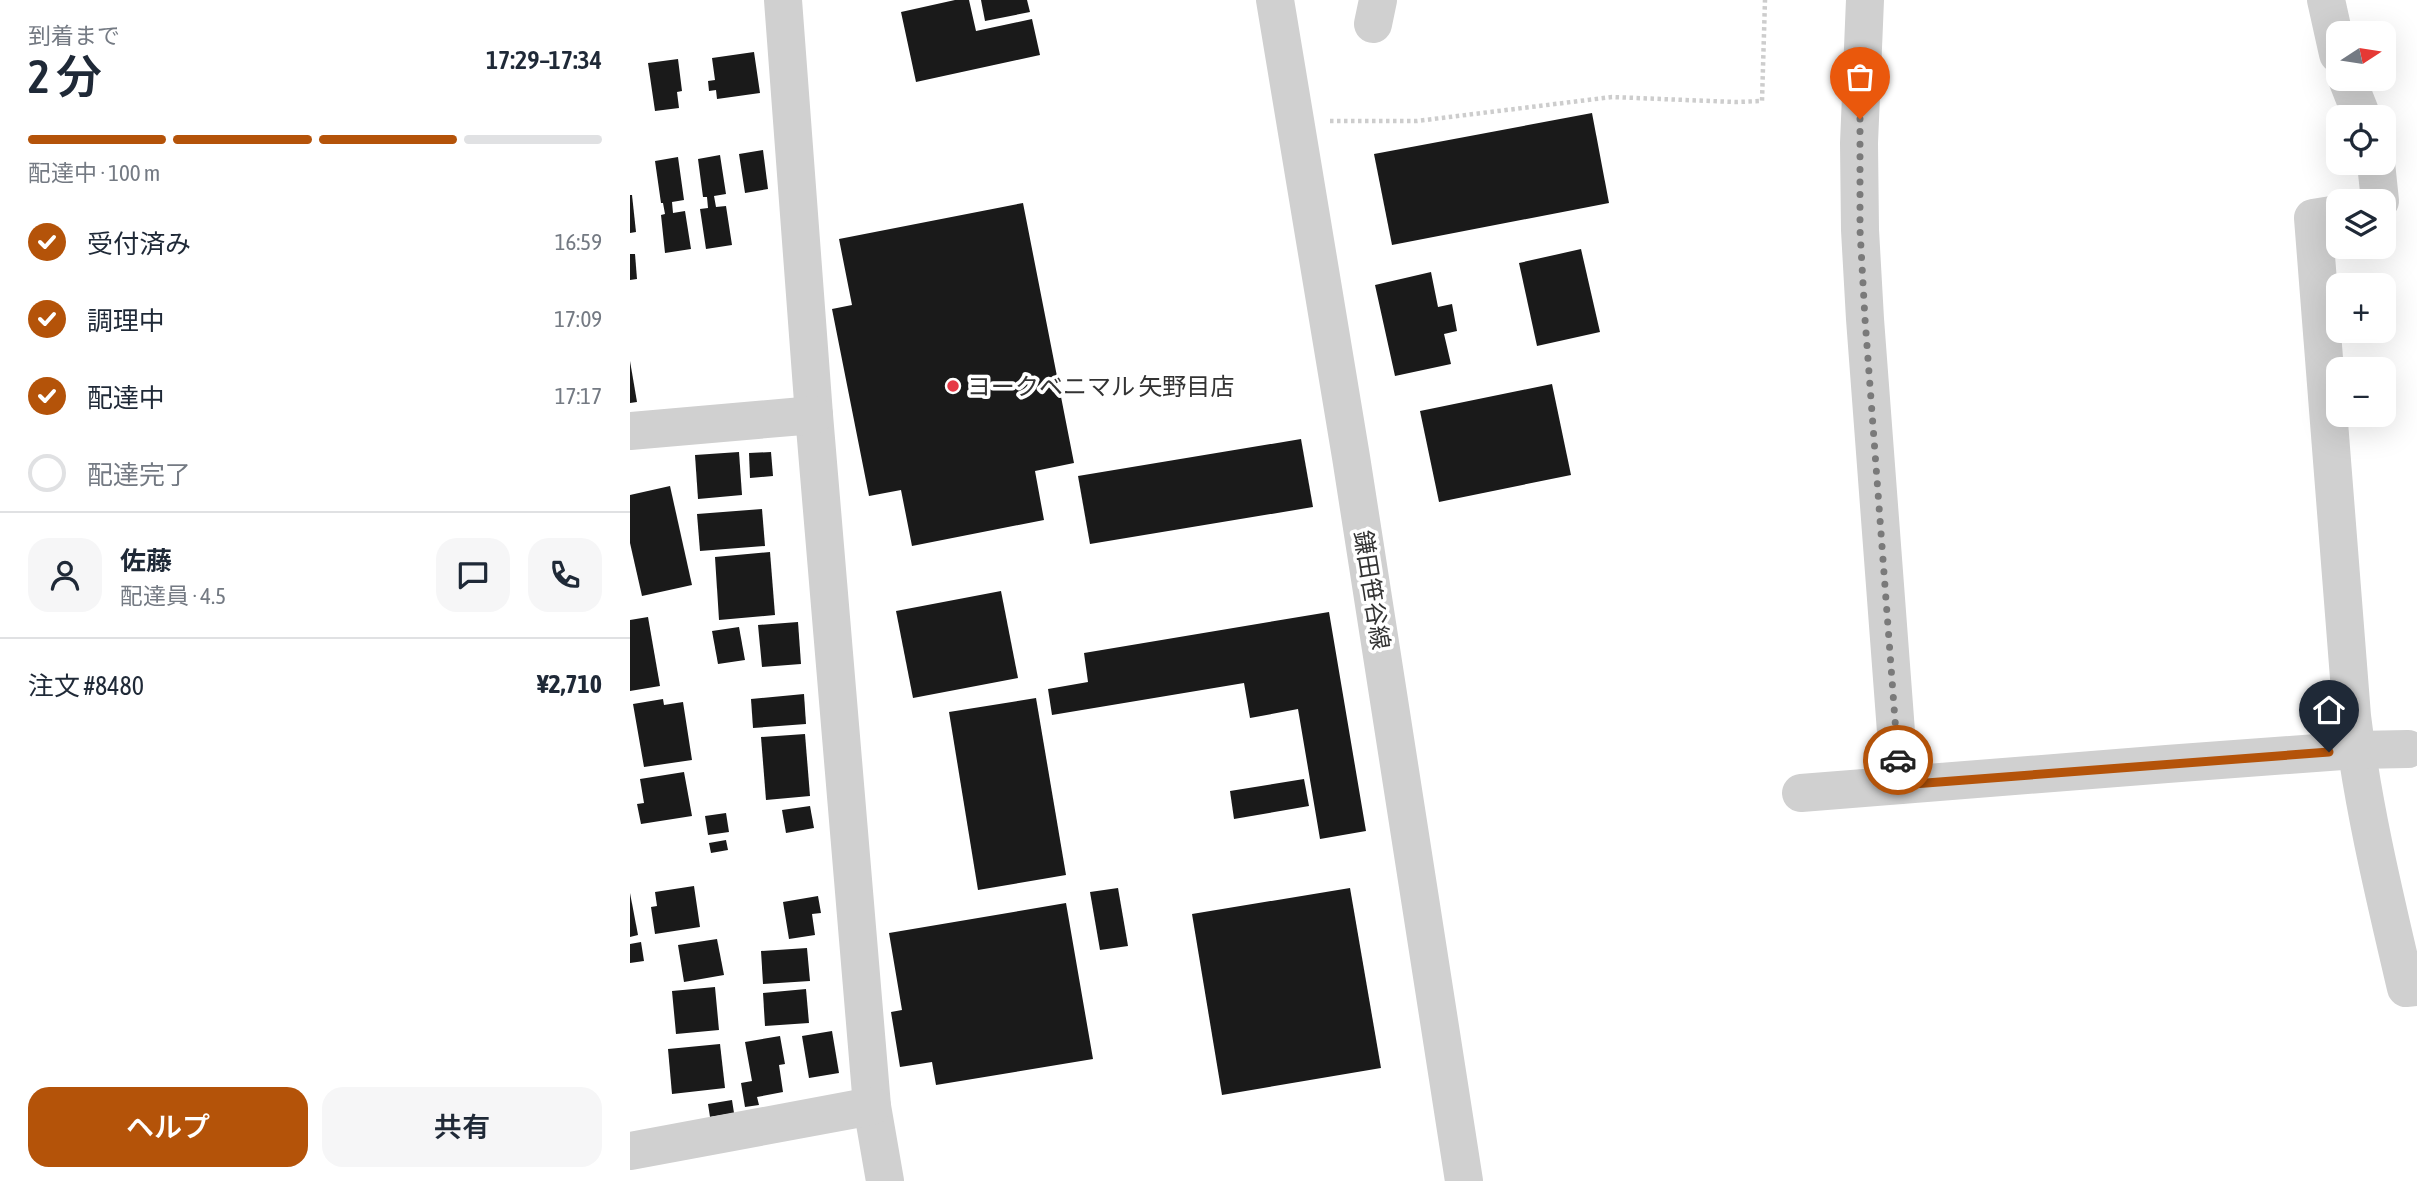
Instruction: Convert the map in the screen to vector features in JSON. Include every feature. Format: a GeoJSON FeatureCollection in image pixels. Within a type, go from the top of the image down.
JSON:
{"type":"FeatureCollection","features":[{"type":"Feature","properties":{"kind":"street"},"geometry":{"type":"LineString","coordinates":[[783,0],[814,415],[873,1106],[885,1181]]}},
{"type":"Feature","properties":{"kind":"street","name":"鎌田笹谷線"},"geometry":{"type":"LineString","coordinates":[[1276,0],[1351,457],[1464,1181]]}},
{"type":"Feature","properties":{"kind":"street"},"geometry":{"type":"LineString","coordinates":[[1865,0],[1859,143],[1860,230],[1900,785]]}},
{"type":"Feature","properties":{"kind":"street"},"geometry":{"type":"LineString","coordinates":[[2326,0],[2331,21]]}},
{"type":"Feature","properties":{"kind":"street"},"geometry":{"type":"LineString","coordinates":[[2326,216],[2313,218],[2356,750],[2387,910],[2406,988],[2417,987]]}},
{"type":"Feature","properties":{"kind":"street"},"geometry":{"type":"LineString","coordinates":[[630,431],[814,415]]}},
{"type":"Feature","properties":{"kind":"street"},"geometry":{"type":"LineString","coordinates":[[1801,793],[2356,750],[2408,749]]}},
{"type":"Feature","properties":{"kind":"street"},"geometry":{"type":"LineString","coordinates":[[630,1151],[873,1106]]}},
{"type":"Feature","properties":{"kind":"path"},"geometry":{"type":"LineString","coordinates":[[1296,121],[1417,121],[1612,97],[1762,101],[1765,0]]}},
{"type":"Feature","properties":{"kind":"building"},"geometry":{"type":"Polygon","coordinates":[[[955,0],[969,0],[976,31],[1032,19],[1040,55],[916,82],[901,12],[955,0]]]}},
{"type":"Feature","properties":{"kind":"building"},"geometry":{"type":"Polygon","coordinates":[[[981,0],[1027,0],[1030,12],[985,21],[981,0]]]}},
{"type":"Feature","properties":{"kind":"building"},"geometry":{"type":"Polygon","coordinates":[[[754,52],[760,93],[717,99],[716,90],[709,91],[708,81],[715,80],[712,58],[754,52]]]}},
{"type":"Feature","properties":{"kind":"building"},"geometry":{"type":"Polygon","coordinates":[[[678,59],[682,91],[677,92],[679,108],[655,111],[648,63],[678,59]]]}},
{"type":"Feature","properties":{"kind":"building"},"geometry":{"type":"Polygon","coordinates":[[[1592,113],[1609,203],[1392,245],[1374,154],[1592,113]]]}},
{"type":"Feature","properties":{"kind":"building"},"geometry":{"type":"Polygon","coordinates":[[[763,150],[768,189],[745,193],[739,154],[763,150]]]}},
{"type":"Feature","properties":{"kind":"building"},"geometry":{"type":"Polygon","coordinates":[[[720,155],[726,194],[714,196],[716,207],[726,206],[732,245],[706,249],[700,209],[708,208],[707,197],[703,197],[698,159],[720,155]]]}},
{"type":"Feature","properties":{"kind":"building"},"geometry":{"type":"Polygon","coordinates":[[[678,157],[684,200],[672,202],[673,213],[685,211],[691,249],[665,253],[661,215],[665,214],[655,161],[678,157]]]}},
{"type":"Feature","properties":{"kind":"building"},"geometry":{"type":"Polygon","coordinates":[[[630,195],[636,232],[630,233],[630,195]]]}},
{"type":"Feature","properties":{"kind":"building","name":"ヨークベニマル 矢野目店"},"geometry":{"type":"Polygon","coordinates":[[[1023,203],[1074,463],[1035,471],[1044,520],[912,546],[901,490],[869,496],[832,309],[852,305],[839,239],[1023,203]]]}},
{"type":"Feature","properties":{"kind":"building"},"geometry":{"type":"Polygon","coordinates":[[[1581,249],[1600,332],[1537,346],[1519,263],[1581,249]]]}},
{"type":"Feature","properties":{"kind":"building"},"geometry":{"type":"Polygon","coordinates":[[[630,254],[635,254],[637,279],[630,280],[630,254]]]}},
{"type":"Feature","properties":{"kind":"building"},"geometry":{"type":"Polygon","coordinates":[[[1431,272],[1438,307],[1452,304],[1457,331],[1444,334],[1451,364],[1395,376],[1375,285],[1431,272]]]}},
{"type":"Feature","properties":{"kind":"building"},"geometry":{"type":"Polygon","coordinates":[[[630,361],[637,402],[630,403],[630,361]]]}},
{"type":"Feature","properties":{"kind":"building"},"geometry":{"type":"Polygon","coordinates":[[[1552,384],[1571,475],[1439,502],[1420,411],[1552,384]]]}},
{"type":"Feature","properties":{"kind":"building"},"geometry":{"type":"Polygon","coordinates":[[[1301,439],[1313,507],[1090,544],[1078,476],[1301,439]]]}},
{"type":"Feature","properties":{"kind":"building"},"geometry":{"type":"Polygon","coordinates":[[[739,452],[742,495],[698,499],[695,455],[739,452]]]}},
{"type":"Feature","properties":{"kind":"building"},"geometry":{"type":"Polygon","coordinates":[[[771,452],[773,476],[750,478],[749,453],[771,452]]]}},
{"type":"Feature","properties":{"kind":"building"},"geometry":{"type":"Polygon","coordinates":[[[670,486],[692,585],[642,596],[630,543],[630,495],[670,486]]]}},
{"type":"Feature","properties":{"kind":"building"},"geometry":{"type":"Polygon","coordinates":[[[762,509],[765,546],[700,551],[697,514],[762,509]]]}},
{"type":"Feature","properties":{"kind":"building"},"geometry":{"type":"Polygon","coordinates":[[[770,552],[775,615],[719,620],[715,557],[770,552]]]}},
{"type":"Feature","properties":{"kind":"building"},"geometry":{"type":"Polygon","coordinates":[[[1001,591],[1018,678],[913,698],[896,611],[1001,591]]]}},
{"type":"Feature","properties":{"kind":"building"},"geometry":{"type":"Polygon","coordinates":[[[1329,612],[1366,831],[1320,839],[1298,709],[1250,718],[1244,683],[1052,715],[1048,689],[1088,682],[1084,653],[1329,612]]]}},
{"type":"Feature","properties":{"kind":"building"},"geometry":{"type":"Polygon","coordinates":[[[648,617],[660,686],[630,691],[630,620],[648,617]]]}},
{"type":"Feature","properties":{"kind":"building"},"geometry":{"type":"Polygon","coordinates":[[[798,622],[801,664],[762,667],[758,625],[798,622]]]}},
{"type":"Feature","properties":{"kind":"building"},"geometry":{"type":"Polygon","coordinates":[[[739,627],[745,660],[718,664],[712,631],[739,627]]]}},
{"type":"Feature","properties":{"kind":"building"},"geometry":{"type":"Polygon","coordinates":[[[804,694],[806,724],[753,728],[751,699],[804,694]]]}},
{"type":"Feature","properties":{"kind":"building"},"geometry":{"type":"Polygon","coordinates":[[[1036,698],[1066,875],[978,890],[949,712],[1036,698]]]}},
{"type":"Feature","properties":{"kind":"building"},"geometry":{"type":"Polygon","coordinates":[[[663,699],[664,705],[683,702],[692,760],[644,767],[633,704],[663,699]]]}},
{"type":"Feature","properties":{"kind":"building"},"geometry":{"type":"Polygon","coordinates":[[[805,734],[810,796],[766,800],[761,737],[805,734]]]}},
{"type":"Feature","properties":{"kind":"building"},"geometry":{"type":"Polygon","coordinates":[[[684,772],[692,816],[641,824],[637,804],[644,803],[640,779],[684,772]]]}},
{"type":"Feature","properties":{"kind":"building"},"geometry":{"type":"Polygon","coordinates":[[[1304,779],[1309,806],[1234,819],[1230,791],[1304,779]]]}},
{"type":"Feature","properties":{"kind":"building"},"geometry":{"type":"Polygon","coordinates":[[[810,806],[814,828],[786,833],[782,810],[810,806]]]}},
{"type":"Feature","properties":{"kind":"building"},"geometry":{"type":"Polygon","coordinates":[[[726,813],[729,832],[708,835],[705,816],[726,813]]]}},
{"type":"Feature","properties":{"kind":"building"},"geometry":{"type":"Polygon","coordinates":[[[726,840],[728,850],[711,853],[709,843],[726,840]]]}},
{"type":"Feature","properties":{"kind":"building"},"geometry":{"type":"Polygon","coordinates":[[[694,886],[700,927],[655,934],[651,907],[657,906],[655,892],[694,886]]]}},
{"type":"Feature","properties":{"kind":"building"},"geometry":{"type":"Polygon","coordinates":[[[1118,888],[1128,946],[1100,950],[1090,892],[1118,888]]]}},
{"type":"Feature","properties":{"kind":"building"},"geometry":{"type":"Polygon","coordinates":[[[1350,888],[1381,1068],[1222,1095],[1192,914],[1350,888]]]}},
{"type":"Feature","properties":{"kind":"building"},"geometry":{"type":"Polygon","coordinates":[[[630,893],[638,935],[630,937],[630,893]]]}},
{"type":"Feature","properties":{"kind":"building"},"geometry":{"type":"Polygon","coordinates":[[[818,896],[821,913],[812,914],[815,935],[789,939],[783,902],[818,896]]]}},
{"type":"Feature","properties":{"kind":"building"},"geometry":{"type":"Polygon","coordinates":[[[1066,903],[1093,1059],[936,1085],[932,1062],[900,1067],[891,1012],[902,1010],[889,933],[1066,903]]]}},
{"type":"Feature","properties":{"kind":"building"},"geometry":{"type":"Polygon","coordinates":[[[717,939],[724,975],[684,982],[678,945],[717,939]]]}},
{"type":"Feature","properties":{"kind":"building"},"geometry":{"type":"Polygon","coordinates":[[[641,942],[644,961],[630,963],[630,944],[641,942]]]}},
{"type":"Feature","properties":{"kind":"building"},"geometry":{"type":"Polygon","coordinates":[[[807,948],[810,981],[763,984],[761,951],[807,948]]]}},
{"type":"Feature","properties":{"kind":"building"},"geometry":{"type":"Polygon","coordinates":[[[715,987],[719,1030],[676,1034],[672,991],[715,987]]]}},
{"type":"Feature","properties":{"kind":"building"},"geometry":{"type":"Polygon","coordinates":[[[806,989],[809,1023],[765,1026],[763,993],[806,989]]]}},
{"type":"Feature","properties":{"kind":"building"},"geometry":{"type":"Polygon","coordinates":[[[832,1031],[839,1073],[809,1078],[802,1036],[832,1031]]]}},
{"type":"Feature","properties":{"kind":"building"},"geometry":{"type":"Polygon","coordinates":[[[780,1036],[785,1064],[779,1065],[783,1092],[757,1097],[759,1105],[745,1107],[741,1083],[752,1081],[745,1042],[780,1036]]]}},
{"type":"Feature","properties":{"kind":"building"},"geometry":{"type":"Polygon","coordinates":[[[720,1044],[725,1088],[672,1094],[668,1049],[720,1044]]]}},
{"type":"Feature","properties":{"kind":"building"},"geometry":{"type":"Polygon","coordinates":[[[732,1100],[734,1113],[710,1117],[708,1104],[732,1100]]]}},
{"type":"Feature","properties":{"kind":"way so far"},"geometry":{"type":"LineString","coordinates":[[1860,119],[1860,230],[1865,319],[1898,760]]}},
{"type":"Feature","properties":{"kind":"place","name":"ヨークベニマル 矢野目店"},"geometry":{"type":"Point","coordinates":[953,386]}},
{"type":"Feature","properties":{"kind":"route"},"geometry":{"type":"LineString","coordinates":[[1898,760],[1900,785],[2329,752]]}}]}
